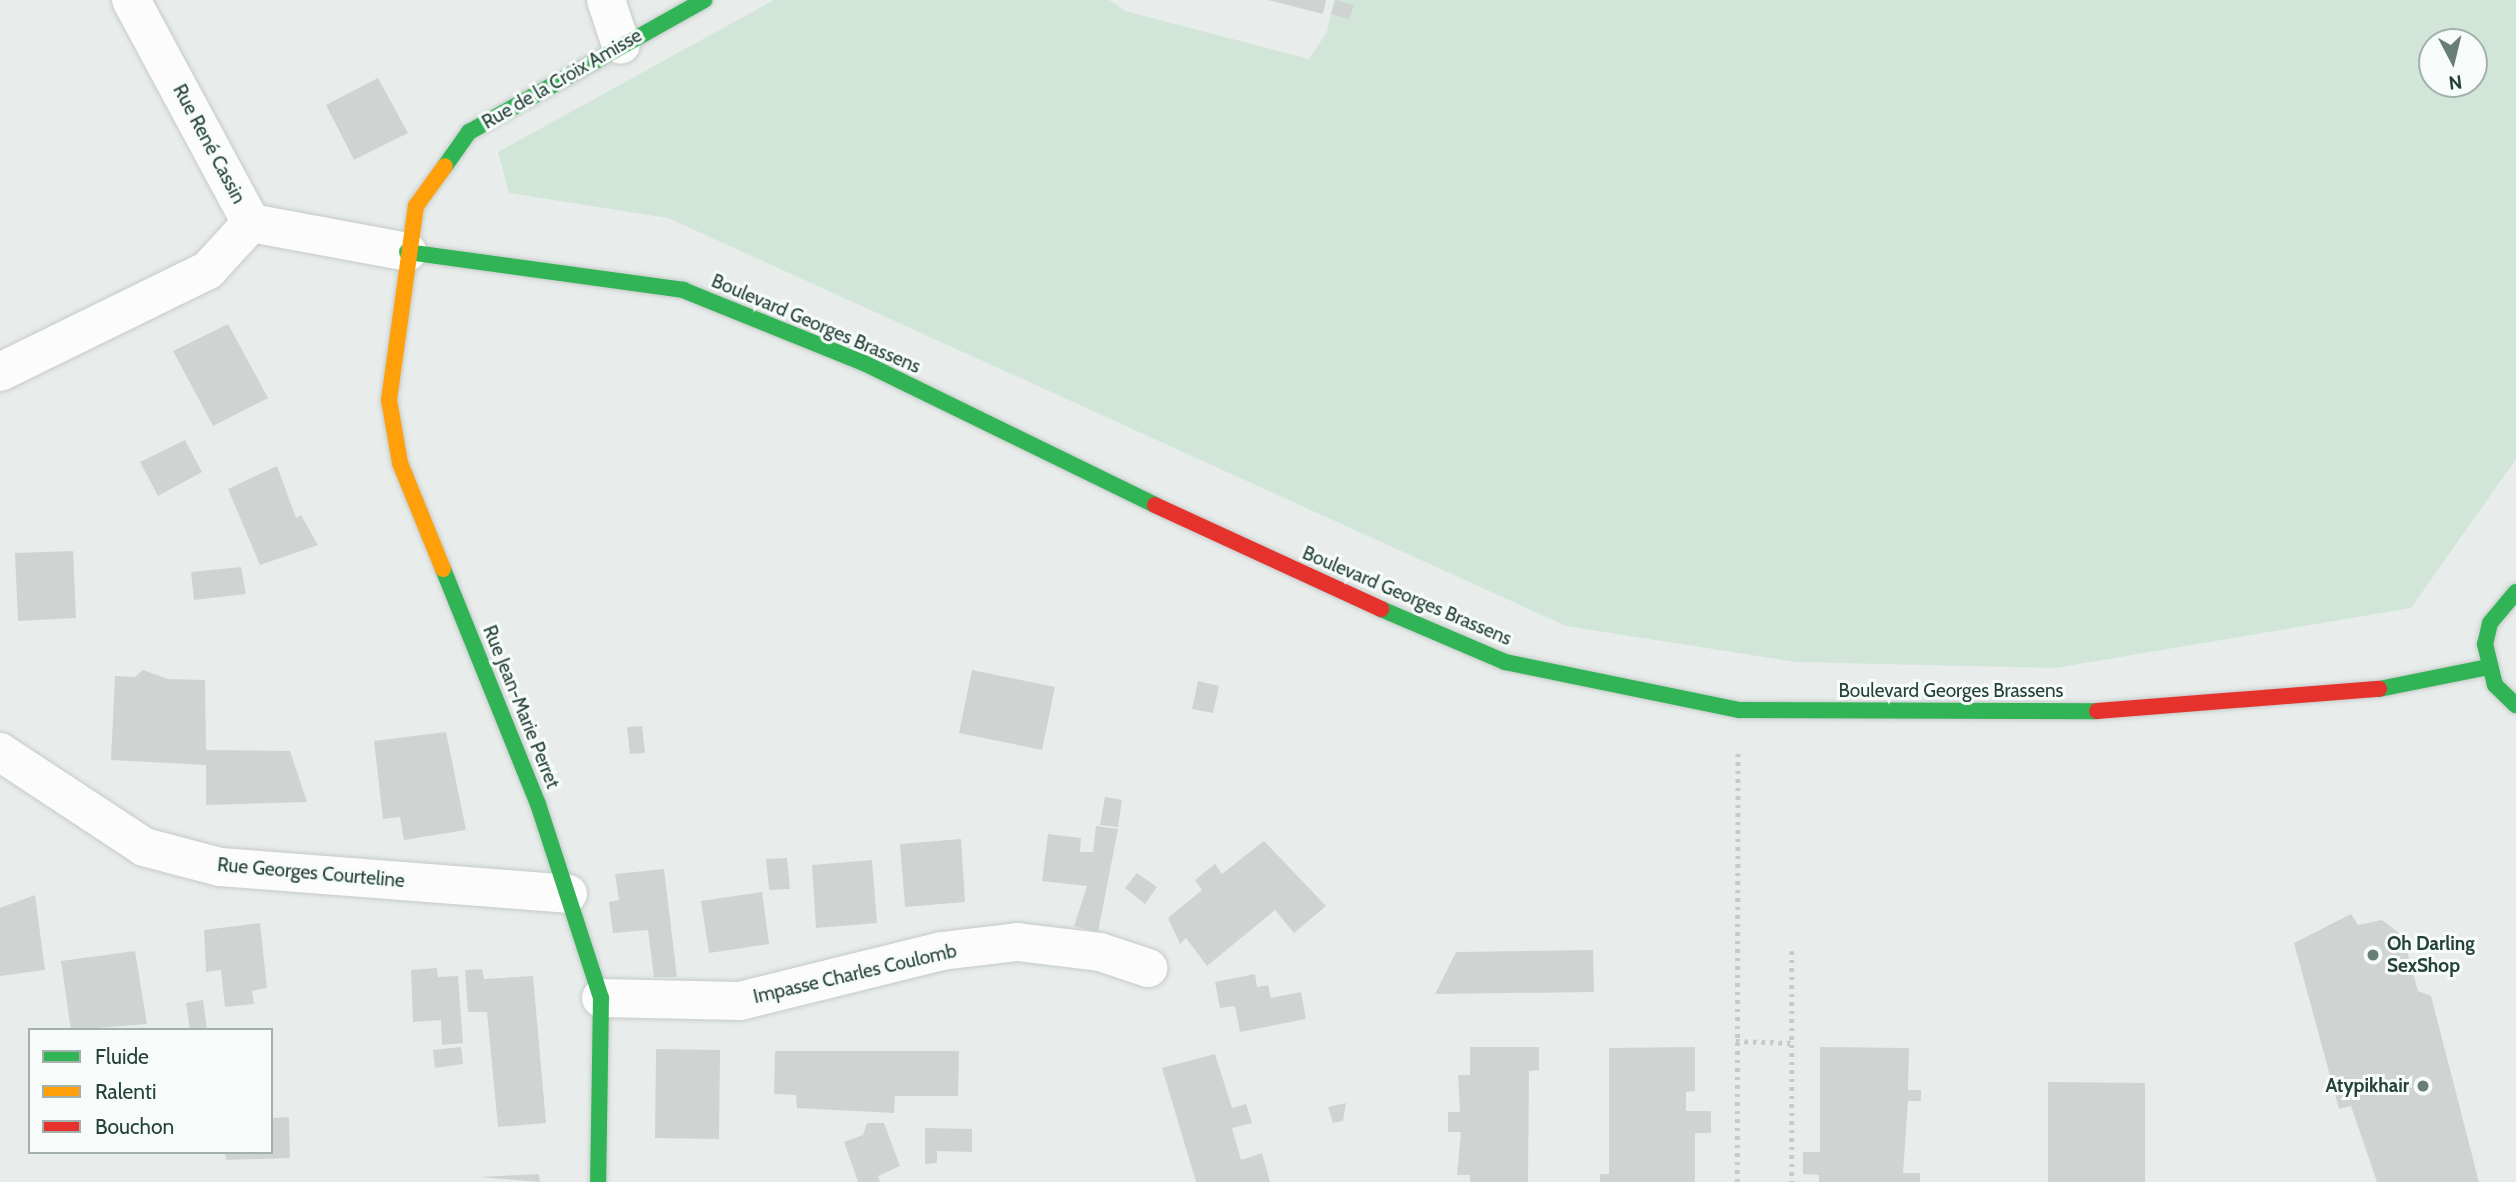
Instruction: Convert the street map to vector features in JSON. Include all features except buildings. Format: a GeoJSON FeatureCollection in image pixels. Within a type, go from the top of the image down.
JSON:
{"type":"FeatureCollection","features":[{"type":"Feature","properties":{"kind":"street","name":"Rue René Cassin"},"geometry":{"type":"LineString","coordinates":[[131,0],[251,223],[407,252]]}},
{"type":"Feature","properties":{"kind":"street"},"geometry":{"type":"LineString","coordinates":[[606,0],[621,45]]}},
{"type":"Feature","properties":{"kind":"street","name":"Rue de la Croix Amisse"},"geometry":{"type":"LineString","coordinates":[[407,252],[416,206],[469,132],[704,0]]}},
{"type":"Feature","properties":{"kind":"street"},"geometry":{"type":"LineString","coordinates":[[0,372],[208,270],[251,223]]}},
{"type":"Feature","properties":{"kind":"street","name":"Boulevard Georges Brassens"},"geometry":{"type":"LineString","coordinates":[[407,252],[683,290],[864,363],[1081,472],[1505,662],[1618,690],[1739,710],[2135,712],[2400,688],[2488,667]]}},
{"type":"Feature","properties":{"kind":"street","name":"Rue Jean-Marie Perret"},"geometry":{"type":"LineString","coordinates":[[407,252],[389,400],[400,463],[568,894],[601,998],[598,1182]]}},
{"type":"Feature","properties":{"kind":"street"},"geometry":{"type":"LineString","coordinates":[[2516,592],[2490,623],[2488,667],[2495,685],[2516,705]]}},
{"type":"Feature","properties":{"kind":"street","name":"Rue Georges Courteline"},"geometry":{"type":"LineString","coordinates":[[0,752],[144,846],[220,867],[568,894]]}},
{"type":"Feature","properties":{"kind":"street","name":"Impasse Charles Coulomb"},"geometry":{"type":"LineString","coordinates":[[601,998],[740,1001],[942,951],[1017,942],[1100,952],[1149,968]]}},
{"type":"Feature","properties":{"kind":"path"},"geometry":{"type":"LineString","coordinates":[[1737,1182],[1739,710]]}},
{"type":"Feature","properties":{"kind":"path"},"geometry":{"type":"LineString","coordinates":[[1792,951],[1792,1182]]}},
{"type":"Feature","properties":{"kind":"path"},"geometry":{"type":"LineString","coordinates":[[1736,1041],[1792,1043]]}},
{"type":"Feature","properties":{"kind":"green space"},"geometry":{"type":"Polygon","coordinates":[[[774,0],[1109,0],[1125,11],[1309,59],[1327,32],[1334,0],[2516,0],[2516,459],[2411,608],[2055,668],[1796,662],[1566,626],[668,218],[509,193],[498,152],[774,0]]]}},
{"type":"Feature","properties":{"kind":"traffic: fast"},"geometry":{"type":"LineString","coordinates":[[445,166],[469,132],[704,0]]}},
{"type":"Feature","properties":{"kind":"traffic: fast"},"geometry":{"type":"LineString","coordinates":[[407,252],[683,290],[864,363],[1155,505]]}},
{"type":"Feature","properties":{"kind":"traffic: fast"},"geometry":{"type":"LineString","coordinates":[[443,569],[538,804],[601,998],[598,1182]]}},
{"type":"Feature","properties":{"kind":"traffic: fast"},"geometry":{"type":"LineString","coordinates":[[2516,592],[2490,623],[2485,644],[2495,685],[2516,705]]}},
{"type":"Feature","properties":{"kind":"traffic: fast"},"geometry":{"type":"LineString","coordinates":[[1381,609],[1505,662],[1739,710],[2097,711]]}},
{"type":"Feature","properties":{"kind":"traffic: fast"},"geometry":{"type":"LineString","coordinates":[[2379,689],[2488,667]]}},
{"type":"Feature","properties":{"kind":"traffic: slow"},"geometry":{"type":"LineString","coordinates":[[443,569],[400,463],[389,400],[416,206],[445,166]]}},
{"type":"Feature","properties":{"kind":"traffic: jam"},"geometry":{"type":"LineString","coordinates":[[1155,505],[1381,609]]}},
{"type":"Feature","properties":{"kind":"traffic: jam"},"geometry":{"type":"LineString","coordinates":[[2097,711],[2379,689]]}},
{"type":"Feature","properties":{"kind":"place","name":"Oh Darling SexShop"},"geometry":{"type":"Point","coordinates":[2373,955]}},
{"type":"Feature","properties":{"kind":"place","name":"Atypikhair"},"geometry":{"type":"Point","coordinates":[2423,1086]}}]}
